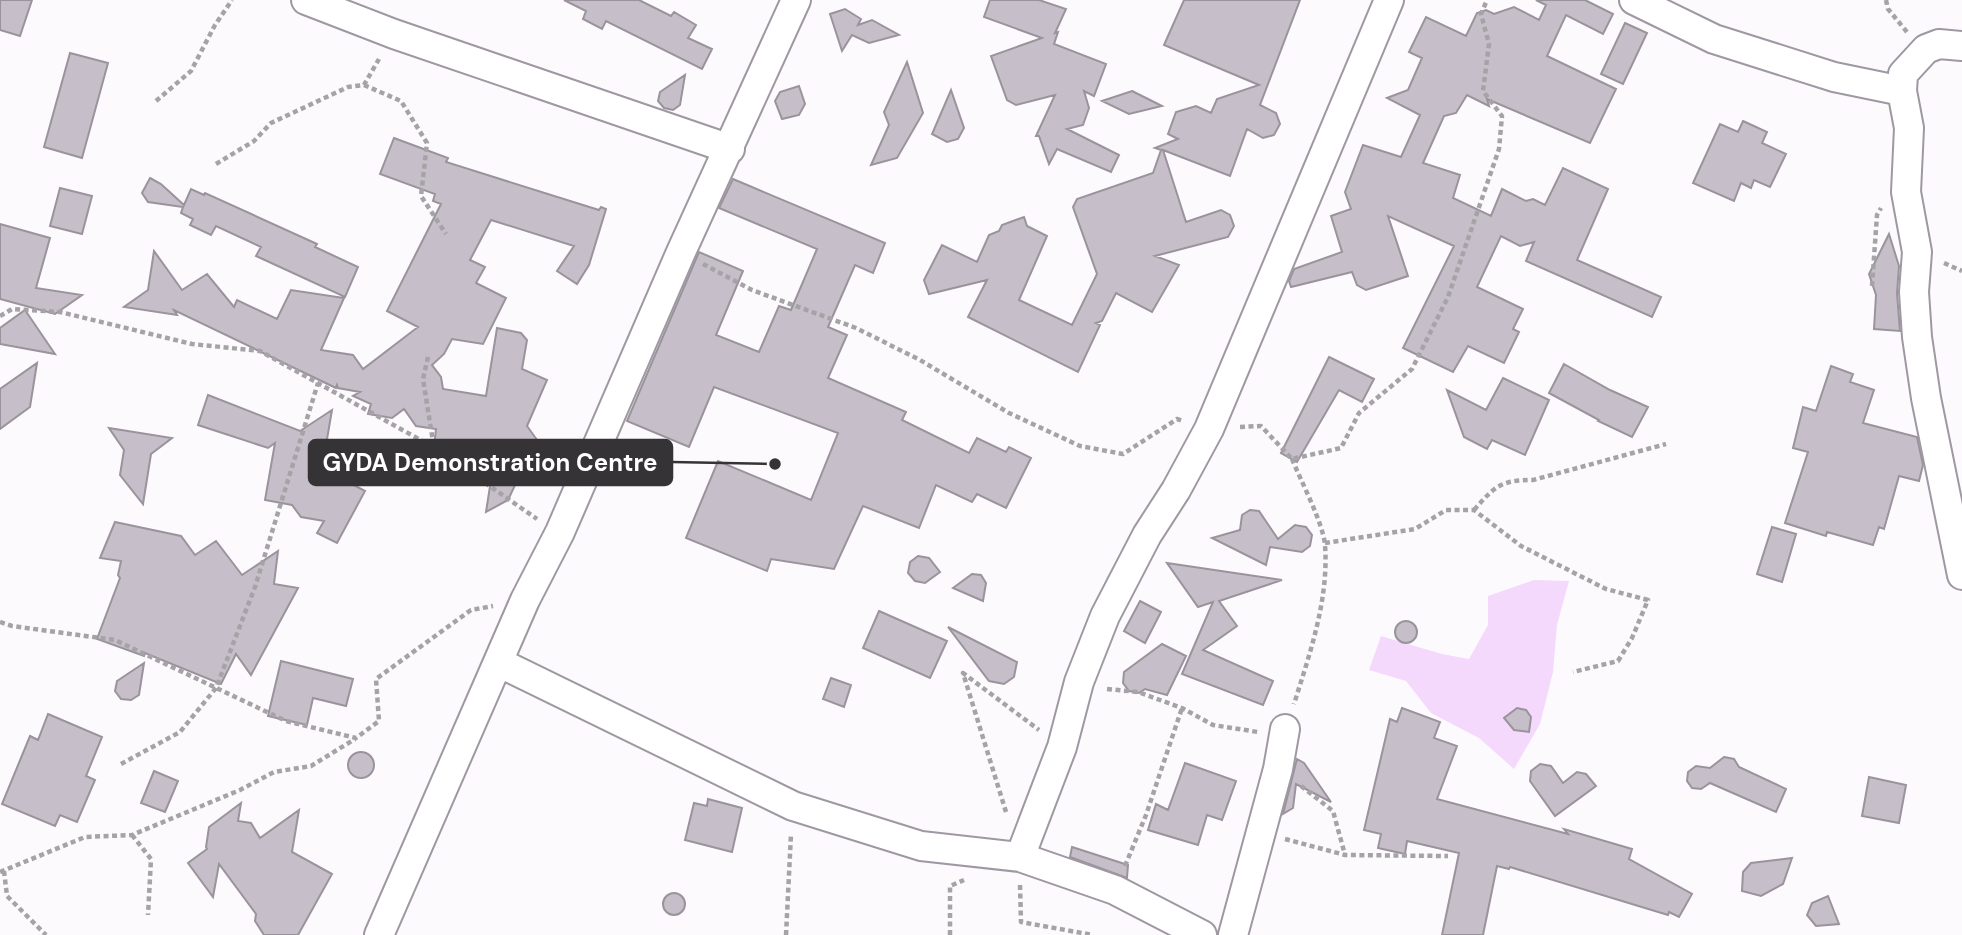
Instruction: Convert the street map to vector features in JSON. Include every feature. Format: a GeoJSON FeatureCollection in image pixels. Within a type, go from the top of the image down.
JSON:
{"type":"FeatureCollection","features":[{"type":"Feature","properties":{"kind":"street"},"geometry":{"type":"LineString","coordinates":[[306,0],[394,34],[730,149]]}},
{"type":"Feature","properties":{"kind":"street"},"geometry":{"type":"LineString","coordinates":[[379,935],[525,600],[560,532],[681,252],[796,0]]}},
{"type":"Feature","properties":{"kind":"street"},"geometry":{"type":"LineString","coordinates":[[1020,857],[1062,747],[1079,682],[1105,616],[1147,535],[1176,490],[1209,429],[1389,0]]}},
{"type":"Feature","properties":{"kind":"street"},"geometry":{"type":"LineString","coordinates":[[1633,0],[1714,39],[1835,77],[1902,91]]}},
{"type":"Feature","properties":{"kind":"street"},"geometry":{"type":"LineString","coordinates":[[1962,47],[1938,44],[1926,49],[1903,74],[1902,91],[1909,128],[1906,192],[1917,252],[1913,292],[1917,337],[1926,398],[1962,575]]}},
{"type":"Feature","properties":{"kind":"street"},"geometry":{"type":"LineString","coordinates":[[498,662],[793,806],[921,846],[1020,857],[1115,890],[1202,935]]}},
{"type":"Feature","properties":{"kind":"street"},"geometry":{"type":"LineString","coordinates":[[1233,935],[1278,769],[1285,730]]}},
{"type":"Feature","properties":{"kind":"path"},"geometry":{"type":"LineString","coordinates":[[156,101],[191,71],[215,24],[232,0]]}},
{"type":"Feature","properties":{"kind":"path"},"geometry":{"type":"LineString","coordinates":[[1292,459],[1341,448],[1359,413],[1412,369],[1448,297],[1499,149],[1502,116],[1483,91],[1489,44],[1481,13],[1488,0]]}},
{"type":"Feature","properties":{"kind":"path"},"geometry":{"type":"LineString","coordinates":[[1886,0],[1888,9],[1926,49]]}},
{"type":"Feature","properties":{"kind":"path"},"geometry":{"type":"LineString","coordinates":[[364,85],[394,34]]}},
{"type":"Feature","properties":{"kind":"path"},"geometry":{"type":"LineString","coordinates":[[216,164],[254,141],[271,122],[348,88],[364,85],[401,101],[427,143],[421,196],[446,233]]}},
{"type":"Feature","properties":{"kind":"path"},"geometry":{"type":"LineString","coordinates":[[681,252],[752,290],[856,328],[920,360],[1009,413],[1080,446],[1123,454],[1177,419],[1209,429],[1261,426],[1292,459],[1325,543],[1323,594],[1318,618],[1310,654],[1285,730],[1260,732],[1213,725],[1182,708],[1138,692],[1097,688],[1079,682]]}},
{"type":"Feature","properties":{"kind":"path"},"geometry":{"type":"LineString","coordinates":[[0,316],[12,309],[60,312],[192,344],[260,351],[435,448],[560,532]]}},
{"type":"Feature","properties":{"kind":"path"},"geometry":{"type":"LineString","coordinates":[[428,357],[423,379],[435,448]]}},
{"type":"Feature","properties":{"kind":"path"},"geometry":{"type":"LineString","coordinates":[[121,764],[180,732],[216,688],[255,587],[318,383]]}},
{"type":"Feature","properties":{"kind":"path"},"geometry":{"type":"LineString","coordinates":[[1474,510],[1492,490],[1511,480],[1533,481],[1666,444]]}},
{"type":"Feature","properties":{"kind":"path"},"geometry":{"type":"LineString","coordinates":[[1325,543],[1415,529],[1446,510],[1474,510],[1532,552],[1606,589],[1648,600],[1632,638],[1618,661],[1573,672]]}},
{"type":"Feature","properties":{"kind":"path"},"geometry":{"type":"LineString","coordinates":[[46,935],[6,896],[2,872],[85,837],[132,835],[240,790],[274,772],[312,766],[379,721],[376,679],[471,610],[525,600]]}},
{"type":"Feature","properties":{"kind":"path"},"geometry":{"type":"LineString","coordinates":[[0,622],[12,626],[116,640],[286,721],[356,738]]}},
{"type":"Feature","properties":{"kind":"path"},"geometry":{"type":"LineString","coordinates":[[1062,747],[963,673],[1020,857],[1021,922],[1093,935]]}},
{"type":"Feature","properties":{"kind":"path"},"geometry":{"type":"LineString","coordinates":[[1115,890],[1146,816],[1182,708]]}},
{"type":"Feature","properties":{"kind":"path"},"geometry":{"type":"LineString","coordinates":[[1278,769],[1333,810],[1345,855]]}},
{"type":"Feature","properties":{"kind":"path"},"geometry":{"type":"LineString","coordinates":[[786,935],[793,806]]}},
{"type":"Feature","properties":{"kind":"path"},"geometry":{"type":"LineString","coordinates":[[1261,833],[1345,855],[1448,856]]}},
{"type":"Feature","properties":{"kind":"path"},"geometry":{"type":"LineString","coordinates":[[132,835],[151,859],[148,915]]}},
{"type":"Feature","properties":{"kind":"path"},"geometry":{"type":"LineString","coordinates":[[950,935],[950,886],[973,876]]}},
{"type":"Feature","properties":{"kind":"shaded area"},"geometry":{"type":"Polygon","coordinates":[[[1534,580],[1569,581],[1557,625],[1553,672],[1540,724],[1514,769],[1479,738],[1431,713],[1406,681],[1369,670],[1381,636],[1469,659],[1488,625],[1488,596],[1534,580]]]}},
{"type":"Feature","properties":{"kind":"building"},"geometry":{"type":"Polygon","coordinates":[[[0,0],[32,0],[20,36],[0,30],[0,0]]]}},
{"type":"Feature","properties":{"kind":"building"},"geometry":{"type":"Polygon","coordinates":[[[564,0],[639,0],[671,16],[674,12],[696,25],[688,38],[712,49],[702,69],[606,21],[602,29],[583,19],[586,11],[564,0]]]}},
{"type":"Feature","properties":{"kind":"building"},"geometry":{"type":"Polygon","coordinates":[[[990,0],[1039,0],[1066,9],[1055,33],[1058,32],[1054,44],[1106,64],[1094,96],[1084,91],[1089,108],[1083,125],[1067,129],[1119,155],[1111,172],[1057,149],[1049,164],[1039,136],[1036,136],[1055,95],[1016,105],[1007,100],[991,56],[1042,38],[984,17],[990,0]]]}},
{"type":"Feature","properties":{"kind":"building"},"geometry":{"type":"Polygon","coordinates":[[[1184,0],[1300,0],[1260,105],[1276,113],[1280,124],[1274,135],[1263,138],[1247,129],[1230,176],[1163,150],[1186,222],[1221,210],[1230,215],[1234,226],[1228,237],[1155,256],[1179,265],[1152,312],[1116,293],[1102,321],[1096,323],[1100,325],[1078,372],[968,317],[987,280],[929,294],[924,280],[942,245],[977,262],[989,235],[999,231],[1002,225],[1024,217],[1027,226],[1047,236],[1019,300],[1072,325],[1097,274],[1073,207],[1077,199],[1153,173],[1161,150],[1155,148],[1178,139],[1168,134],[1176,112],[1196,106],[1211,113],[1217,99],[1259,85],[1164,45],[1184,0]]]}},
{"type":"Feature","properties":{"kind":"building"},"geometry":{"type":"Polygon","coordinates":[[[1536,0],[1585,0],[1613,14],[1603,34],[1566,15],[1547,56],[1616,89],[1590,143],[1487,99],[1489,106],[1467,95],[1456,113],[1444,116],[1423,163],[1460,175],[1453,198],[1491,216],[1502,189],[1526,201],[1533,199],[1545,205],[1563,168],[1608,189],[1577,260],[1661,297],[1652,317],[1526,261],[1534,242],[1520,246],[1501,236],[1477,287],[1523,309],[1513,329],[1519,332],[1504,363],[1468,346],[1453,372],[1403,348],[1454,246],[1388,216],[1408,276],[1366,290],[1357,285],[1352,272],[1291,287],[1289,281],[1294,269],[1342,252],[1331,216],[1351,209],[1345,192],[1363,145],[1401,157],[1420,115],[1387,98],[1408,90],[1422,58],[1409,52],[1426,17],[1466,36],[1477,13],[1486,10],[1494,14],[1514,7],[1539,20],[1546,5],[1536,0]]]}},
{"type":"Feature","properties":{"kind":"building"},"geometry":{"type":"Polygon","coordinates":[[[845,9],[861,19],[858,25],[872,20],[899,35],[869,43],[852,35],[842,51],[830,14],[845,9]]]}},
{"type":"Feature","properties":{"kind":"building"},"geometry":{"type":"Polygon","coordinates":[[[1625,23],[1647,33],[1623,84],[1601,74],[1625,23]]]}},
{"type":"Feature","properties":{"kind":"building"},"geometry":{"type":"Polygon","coordinates":[[[70,53],[108,63],[82,158],[44,147],[70,53]]]}},
{"type":"Feature","properties":{"kind":"building"},"geometry":{"type":"Polygon","coordinates":[[[907,62],[923,113],[897,158],[871,165],[889,125],[884,112],[907,62]]]}},
{"type":"Feature","properties":{"kind":"building"},"geometry":{"type":"Polygon","coordinates":[[[685,75],[680,105],[673,110],[664,108],[658,101],[660,92],[685,75]]]}},
{"type":"Feature","properties":{"kind":"building"},"geometry":{"type":"Polygon","coordinates":[[[799,86],[805,104],[799,115],[782,119],[775,101],[780,92],[799,86]]]}},
{"type":"Feature","properties":{"kind":"building"},"geometry":{"type":"Polygon","coordinates":[[[951,90],[964,128],[958,139],[947,142],[932,134],[951,90]]]}},
{"type":"Feature","properties":{"kind":"building"},"geometry":{"type":"Polygon","coordinates":[[[1132,91],[1162,106],[1129,114],[1102,101],[1132,91]]]}},
{"type":"Feature","properties":{"kind":"building"},"geometry":{"type":"Polygon","coordinates":[[[1743,121],[1767,132],[1762,143],[1786,154],[1770,187],[1754,180],[1751,188],[1741,183],[1734,201],[1693,183],[1720,124],[1738,132],[1743,121]]]}},
{"type":"Feature","properties":{"kind":"building"},"geometry":{"type":"Polygon","coordinates":[[[394,138],[448,158],[446,162],[599,210],[601,207],[606,209],[589,265],[577,284],[557,271],[574,246],[491,220],[470,260],[485,267],[476,283],[506,298],[483,344],[452,339],[444,354],[432,365],[441,377],[443,389],[486,396],[497,328],[521,333],[527,340],[522,369],[547,380],[527,426],[540,444],[531,451],[508,500],[486,512],[495,454],[456,479],[434,446],[436,429],[416,426],[404,409],[392,418],[368,414],[371,404],[353,396],[360,392],[338,388],[337,385],[336,388],[174,310],[177,315],[124,307],[148,290],[154,251],[182,290],[207,274],[234,307],[237,300],[277,319],[291,290],[344,298],[321,350],[353,355],[363,369],[418,327],[387,311],[441,204],[433,201],[435,194],[380,174],[394,138]]]}},
{"type":"Feature","properties":{"kind":"building"},"geometry":{"type":"Polygon","coordinates":[[[150,178],[161,184],[184,205],[191,189],[204,195],[205,193],[317,244],[315,247],[358,267],[345,297],[256,256],[261,247],[216,226],[211,235],[190,225],[193,219],[181,213],[183,207],[148,202],[142,193],[150,178]]]}},
{"type":"Feature","properties":{"kind":"building"},"geometry":{"type":"Polygon","coordinates":[[[733,179],[885,243],[873,273],[855,265],[828,327],[847,335],[828,378],[906,412],[902,420],[969,453],[977,438],[1006,452],[1009,447],[1031,458],[1006,508],[977,494],[972,502],[936,485],[919,528],[863,506],[834,569],[771,559],[767,571],[686,538],[718,461],[811,500],[838,433],[714,387],[689,447],[627,421],[699,252],[743,271],[716,335],[759,352],[779,306],[791,310],[817,249],[719,208],[733,179]]]}},
{"type":"Feature","properties":{"kind":"building"},"geometry":{"type":"Polygon","coordinates":[[[60,188],[92,196],[82,234],[50,226],[60,188]]]}},
{"type":"Feature","properties":{"kind":"building"},"geometry":{"type":"Polygon","coordinates":[[[0,224],[50,238],[36,288],[82,295],[55,314],[0,299],[0,224]]]}},
{"type":"Feature","properties":{"kind":"building"},"geometry":{"type":"Polygon","coordinates":[[[1889,234],[1899,266],[1897,293],[1900,331],[1874,329],[1876,295],[1869,274],[1889,234]]]}},
{"type":"Feature","properties":{"kind":"building"},"geometry":{"type":"Polygon","coordinates":[[[25,310],[55,354],[0,344],[0,328],[25,310]]]}},
{"type":"Feature","properties":{"kind":"building"},"geometry":{"type":"Polygon","coordinates":[[[1329,357],[1374,379],[1362,402],[1339,390],[1297,462],[1281,453],[1329,357]]]}},
{"type":"Feature","properties":{"kind":"building"},"geometry":{"type":"Polygon","coordinates":[[[37,363],[30,407],[0,429],[0,389],[37,363]]]}},
{"type":"Feature","properties":{"kind":"building"},"geometry":{"type":"Polygon","coordinates":[[[1564,364],[1610,390],[1648,407],[1632,437],[1549,393],[1564,364]]]}},
{"type":"Feature","properties":{"kind":"building"},"geometry":{"type":"Polygon","coordinates":[[[1831,366],[1853,374],[1850,382],[1874,390],[1863,423],[1917,437],[1923,465],[1919,481],[1899,476],[1884,529],[1879,527],[1873,545],[1827,532],[1826,536],[1785,523],[1808,452],[1793,448],[1803,407],[1816,411],[1831,366]]]}},
{"type":"Feature","properties":{"kind":"building"},"geometry":{"type":"Polygon","coordinates":[[[1503,378],[1549,400],[1525,455],[1492,440],[1487,449],[1464,437],[1447,390],[1486,410],[1503,378]]]}},
{"type":"Feature","properties":{"kind":"building"},"geometry":{"type":"Polygon","coordinates":[[[208,395],[300,431],[332,410],[326,445],[336,459],[333,474],[365,491],[337,543],[317,533],[324,521],[301,517],[292,505],[265,500],[275,443],[268,448],[198,425],[208,395]]]}},
{"type":"Feature","properties":{"kind":"building"},"geometry":{"type":"Polygon","coordinates":[[[109,428],[172,438],[151,454],[143,504],[120,475],[124,450],[109,428]]]}},
{"type":"Feature","properties":{"kind":"building"},"geometry":{"type":"Polygon","coordinates":[[[1250,510],[1259,511],[1278,539],[1295,525],[1306,527],[1312,535],[1310,546],[1302,552],[1270,547],[1266,565],[1212,538],[1240,530],[1242,515],[1250,510]]]}},
{"type":"Feature","properties":{"kind":"building"},"geometry":{"type":"Polygon","coordinates":[[[115,522],[181,536],[195,555],[216,541],[242,575],[278,551],[274,584],[298,588],[251,675],[236,654],[221,684],[145,653],[144,656],[97,639],[120,578],[118,575],[121,561],[100,558],[115,522]]]}},
{"type":"Feature","properties":{"kind":"building"},"geometry":{"type":"Polygon","coordinates":[[[1772,527],[1796,534],[1782,582],[1757,574],[1772,527]]]}},
{"type":"Feature","properties":{"kind":"building"},"geometry":{"type":"Polygon","coordinates":[[[918,556],[929,558],[940,572],[925,583],[915,581],[908,573],[910,562],[918,556]]]}},
{"type":"Feature","properties":{"kind":"building"},"geometry":{"type":"Polygon","coordinates":[[[1167,563],[1282,580],[1219,601],[1237,626],[1203,650],[1273,681],[1263,705],[1182,674],[1213,602],[1198,607],[1167,563]]]}},
{"type":"Feature","properties":{"kind":"building"},"geometry":{"type":"Polygon","coordinates":[[[972,574],[981,575],[986,583],[983,601],[953,588],[972,574]]]}},
{"type":"Feature","properties":{"kind":"building"},"geometry":{"type":"Polygon","coordinates":[[[1140,601],[1161,612],[1145,643],[1124,631],[1140,601]]]}},
{"type":"Feature","properties":{"kind":"building"},"geometry":{"type":"Polygon","coordinates":[[[879,611],[947,641],[930,678],[863,648],[879,611]]]}},
{"type":"Feature","properties":{"kind":"building"},"geometry":{"type":"Polygon","coordinates":[[[1406,621],[1414,624],[1417,632],[1414,640],[1406,643],[1398,640],[1395,632],[1398,624],[1406,621]]]}},
{"type":"Feature","properties":{"kind":"building"},"geometry":{"type":"Polygon","coordinates":[[[948,627],[1017,662],[1014,677],[1004,684],[989,681],[948,627]]]}},
{"type":"Feature","properties":{"kind":"building"},"geometry":{"type":"Polygon","coordinates":[[[1162,644],[1186,656],[1167,695],[1145,689],[1139,693],[1129,691],[1123,683],[1124,672],[1162,644]]]}},
{"type":"Feature","properties":{"kind":"building"},"geometry":{"type":"Polygon","coordinates":[[[281,661],[353,679],[346,706],[313,698],[307,725],[268,716],[281,661]]]}},
{"type":"Feature","properties":{"kind":"building"},"geometry":{"type":"Polygon","coordinates":[[[144,663],[139,695],[131,700],[121,699],[115,691],[117,681],[144,663]]]}},
{"type":"Feature","properties":{"kind":"building"},"geometry":{"type":"Polygon","coordinates":[[[831,678],[851,685],[844,707],[823,699],[831,678]]]}},
{"type":"Feature","properties":{"kind":"building"},"geometry":{"type":"Polygon","coordinates":[[[1402,708],[1440,722],[1434,738],[1457,746],[1437,799],[1568,834],[1564,829],[1632,849],[1629,859],[1692,894],[1679,917],[1510,867],[1497,866],[1483,935],[1442,935],[1459,853],[1407,841],[1405,854],[1378,848],[1381,834],[1364,830],[1390,719],[1397,722],[1402,708]]]}},
{"type":"Feature","properties":{"kind":"building"},"geometry":{"type":"Polygon","coordinates":[[[1517,708],[1526,710],[1531,717],[1529,732],[1514,730],[1504,718],[1517,708]]]}},
{"type":"Feature","properties":{"kind":"building"},"geometry":{"type":"Polygon","coordinates":[[[48,714],[102,737],[86,776],[95,780],[77,822],[60,815],[55,826],[2,804],[30,736],[38,740],[48,714]]]}},
{"type":"Feature","properties":{"kind":"building"},"geometry":{"type":"Polygon","coordinates":[[[361,752],[370,756],[374,765],[370,774],[361,778],[352,774],[348,765],[352,756],[361,752]]]}},
{"type":"Feature","properties":{"kind":"building"},"geometry":{"type":"Polygon","coordinates":[[[1724,757],[1734,759],[1739,767],[1786,789],[1776,812],[1710,783],[1701,789],[1692,788],[1687,781],[1688,772],[1696,766],[1710,768],[1724,757]]]}},
{"type":"Feature","properties":{"kind":"building"},"geometry":{"type":"Polygon","coordinates":[[[1297,759],[1304,763],[1331,802],[1296,784],[1293,808],[1283,814],[1297,759]]]}},
{"type":"Feature","properties":{"kind":"building"},"geometry":{"type":"Polygon","coordinates":[[[1185,763],[1236,781],[1222,820],[1207,815],[1198,845],[1148,830],[1156,804],[1168,810],[1185,763]]]}},
{"type":"Feature","properties":{"kind":"building"},"geometry":{"type":"Polygon","coordinates":[[[1540,764],[1551,766],[1563,783],[1577,772],[1586,774],[1596,786],[1555,816],[1530,781],[1531,771],[1540,764]]]}},
{"type":"Feature","properties":{"kind":"building"},"geometry":{"type":"Polygon","coordinates":[[[154,771],[178,781],[165,812],[141,803],[154,771]]]}},
{"type":"Feature","properties":{"kind":"building"},"geometry":{"type":"Polygon","coordinates":[[[1869,777],[1906,785],[1899,823],[1862,816],[1869,777]]]}},
{"type":"Feature","properties":{"kind":"building"},"geometry":{"type":"Polygon","coordinates":[[[708,799],[742,808],[732,852],[685,840],[694,803],[707,806],[708,799]]]}},
{"type":"Feature","properties":{"kind":"building"},"geometry":{"type":"Polygon","coordinates":[[[241,803],[238,821],[251,823],[260,838],[299,810],[292,852],[332,874],[298,935],[264,935],[255,921],[256,914],[219,864],[213,897],[188,863],[207,849],[209,827],[241,803]]]}},
{"type":"Feature","properties":{"kind":"building"},"geometry":{"type":"Polygon","coordinates":[[[1072,847],[1128,865],[1127,878],[1070,857],[1072,847]]]}},
{"type":"Feature","properties":{"kind":"building"},"geometry":{"type":"Polygon","coordinates":[[[1792,858],[1783,884],[1761,896],[1742,891],[1743,872],[1751,863],[1792,858]]]}},
{"type":"Feature","properties":{"kind":"building"},"geometry":{"type":"Polygon","coordinates":[[[674,893],[682,896],[685,904],[682,912],[674,915],[666,912],[663,904],[666,896],[674,893]]]}},
{"type":"Feature","properties":{"kind":"building"},"geometry":{"type":"Polygon","coordinates":[[[1828,896],[1839,924],[1816,926],[1807,915],[1812,903],[1828,896]]]}},
{"type":"Feature","properties":{"kind":"place","name":"GYDA Demonstration Centre"},"geometry":{"type":"Point","coordinates":[775,464]}}]}
